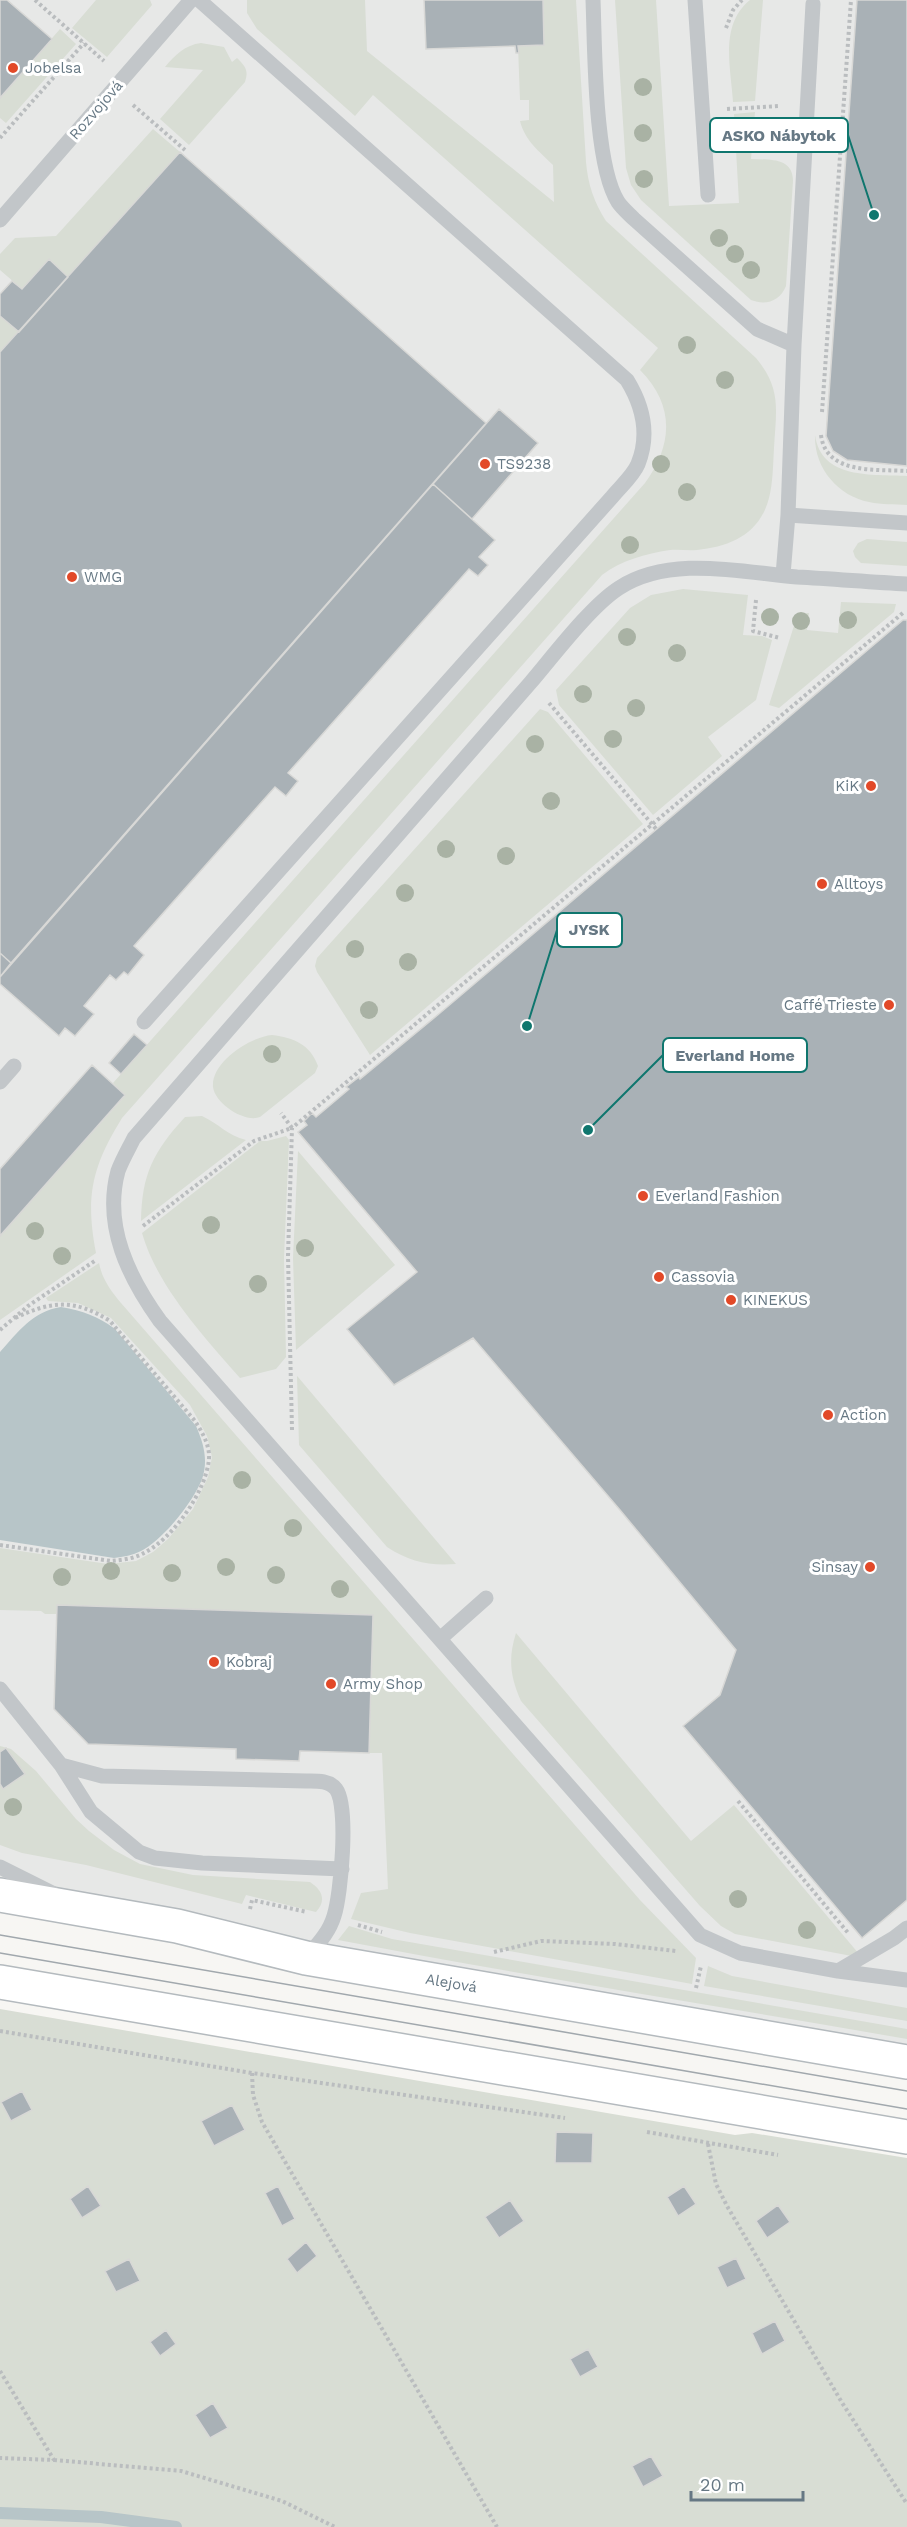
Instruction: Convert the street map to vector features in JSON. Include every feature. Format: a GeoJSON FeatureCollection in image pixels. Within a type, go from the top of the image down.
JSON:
{"type":"FeatureCollection","features":[{"type":"Feature","properties":{"kind":"street","name":"Alejová"},"geometry":{"type":"LineString","coordinates":[[0,1895],[177,1926],[306,1958],[907,2062]]}},
{"type":"Feature","properties":{"kind":"street"},"geometry":{"type":"LineString","coordinates":[[0,1982],[907,2138]]}},
{"type":"Feature","properties":{"kind":"lane","name":"Rozvojová"},"geometry":{"type":"LineString","coordinates":[[0,220],[191,0]]}},
{"type":"Feature","properties":{"kind":"lane"},"geometry":{"type":"LineString","coordinates":[[144,1022],[612,497],[637,466],[643,445],[645,423],[638,399],[627,380],[199,0]]}},
{"type":"Feature","properties":{"kind":"lane"},"geometry":{"type":"LineString","coordinates":[[593,0],[600,128],[609,179],[618,202],[634,219],[757,328],[794,345]]}},
{"type":"Feature","properties":{"kind":"lane"},"geometry":{"type":"LineString","coordinates":[[695,0],[708,195]]}},
{"type":"Feature","properties":{"kind":"lane"},"geometry":{"type":"LineString","coordinates":[[783,575],[789,515],[794,345],[813,4]]}},
{"type":"Feature","properties":{"kind":"lane"},"geometry":{"type":"LineString","coordinates":[[789,515],[907,523]]}},
{"type":"Feature","properties":{"kind":"lane"},"geometry":{"type":"LineString","coordinates":[[907,584],[706,569],[672,570],[644,575],[617,589],[593,612],[531,681],[134,1138],[119,1169],[113,1197],[119,1244],[131,1276],[160,1321],[700,1935],[740,1953],[838,1971],[907,1980]]}},
{"type":"Feature","properties":{"kind":"lane"},"geometry":{"type":"LineString","coordinates":[[0,1082],[14,1066]]}},
{"type":"Feature","properties":{"kind":"lane"},"geometry":{"type":"LineString","coordinates":[[441,1638],[486,1598]]}},
{"type":"Feature","properties":{"kind":"lane"},"geometry":{"type":"LineString","coordinates":[[0,1689],[6,1711],[61,1765],[91,1812],[139,1852],[155,1858],[202,1863],[342,1869]]}},
{"type":"Feature","properties":{"kind":"lane"},"geometry":{"type":"LineString","coordinates":[[61,1765],[102,1776],[306,1781],[330,1784],[337,1790],[341,1806],[340,1890],[333,1919],[322,1940],[306,1958]]}},
{"type":"Feature","properties":{"kind":"lane"},"geometry":{"type":"LineString","coordinates":[[0,1867],[84,1909]]}},
{"type":"Feature","properties":{"kind":"lane"},"geometry":{"type":"LineString","coordinates":[[838,1971],[907,1928]]}},
{"type":"Feature","properties":{"kind":"path"},"geometry":{"type":"LineString","coordinates":[[35,0],[70,31]]}},
{"type":"Feature","properties":{"kind":"path"},"geometry":{"type":"LineString","coordinates":[[821,418],[851,0]]}},
{"type":"Feature","properties":{"kind":"path"},"geometry":{"type":"LineString","coordinates":[[0,138],[84,43]]}},
{"type":"Feature","properties":{"kind":"path"},"geometry":{"type":"LineString","coordinates":[[702,110],[807,104]]}},
{"type":"Feature","properties":{"kind":"path"},"geometry":{"type":"LineString","coordinates":[[156,125],[185,150]]}},
{"type":"Feature","properties":{"kind":"path"},"geometry":{"type":"LineString","coordinates":[[820,430],[827,454],[838,463],[853,467],[907,471]]}},
{"type":"Feature","properties":{"kind":"path"},"geometry":{"type":"LineString","coordinates":[[759,573],[753,631],[780,638]]}},
{"type":"Feature","properties":{"kind":"path"},"geometry":{"type":"LineString","coordinates":[[0,1330],[119,1244],[254,1141],[292,1128],[903,612],[907,612]]}},
{"type":"Feature","properties":{"kind":"path"},"geometry":{"type":"LineString","coordinates":[[531,681],[657,830]]}},
{"type":"Feature","properties":{"kind":"path"},"geometry":{"type":"LineString","coordinates":[[281,1113],[292,1128],[288,1256],[292,1470]]}},
{"type":"Feature","properties":{"kind":"path"},"geometry":{"type":"LineString","coordinates":[[0,1545],[111,1561],[144,1553],[168,1535],[190,1507],[205,1477],[209,1458],[205,1438],[195,1421],[110,1321],[81,1307],[58,1304],[37,1307],[13,1319]]}},
{"type":"Feature","properties":{"kind":"path"},"geometry":{"type":"LineString","coordinates":[[738,1801],[865,1954]]}},
{"type":"Feature","properties":{"kind":"path"},"geometry":{"type":"LineString","coordinates":[[494,1952],[541,1941],[615,1944],[679,1951]]}},
{"type":"Feature","properties":{"kind":"path"},"geometry":{"type":"LineString","coordinates":[[696,1988],[701,1963]]}},
{"type":"Feature","properties":{"kind":"path"},"geometry":{"type":"LineString","coordinates":[[0,2031],[252,2073],[570,2119]]}},
{"type":"Feature","properties":{"kind":"path"},"geometry":{"type":"LineString","coordinates":[[252,2073],[253,2095],[262,2122],[497,2527]]}},
{"type":"Feature","properties":{"kind":"path"},"geometry":{"type":"LineString","coordinates":[[638,2130],[708,2144],[789,2156]]}},
{"type":"Feature","properties":{"kind":"path"},"geometry":{"type":"LineString","coordinates":[[708,2144],[716,2184],[727,2206],[841,2401],[907,2504]]}},
{"type":"Feature","properties":{"kind":"path"},"geometry":{"type":"LineString","coordinates":[[0,2371],[54,2460]]}},
{"type":"Feature","properties":{"kind":"path"},"geometry":{"type":"LineString","coordinates":[[0,2458],[54,2460],[180,2472],[282,2502],[335,2527]]}},
{"type":"Feature","properties":{"kind":"shaded area"},"geometry":{"type":"Polygon","coordinates":[[[0,0],[907,0],[907,2062],[0,1895],[0,0]]]}},
{"type":"Feature","properties":{"kind":"shaded area"},"geometry":{"type":"Polygon","coordinates":[[[96,0],[150,0],[152,5],[107,57],[72,28],[96,0]]]}},
{"type":"Feature","properties":{"kind":"shaded area"},"geometry":{"type":"Polygon","coordinates":[[[247,0],[365,0],[367,51],[554,202],[553,165],[529,140],[520,121],[529,120],[529,100],[520,100],[518,46],[544,45],[543,0],[576,0],[586,162],[595,200],[606,221],[756,358],[764,369],[774,390],[776,401],[773,474],[770,492],[759,521],[732,542],[709,548],[670,550],[643,556],[618,565],[602,575],[122,1118],[104,1152],[94,1182],[91,1215],[96,1253],[0,1320],[0,1236],[125,1096],[113,1083],[645,483],[661,454],[665,440],[666,425],[659,397],[640,370],[658,348],[373,95],[355,116],[257,29],[247,13],[247,0]]]}},
{"type":"Feature","properties":{"kind":"shaded area"},"geometry":{"type":"Polygon","coordinates":[[[615,0],[656,0],[669,206],[739,203],[734,114],[755,112],[751,159],[779,161],[792,173],[786,286],[776,299],[767,302],[751,300],[641,200],[631,185],[626,168],[615,0]]]}},
{"type":"Feature","properties":{"kind":"shaded area"},"geometry":{"type":"Polygon","coordinates":[[[750,0],[763,0],[755,101],[733,102],[729,61],[730,34],[740,10],[750,0]]]}},
{"type":"Feature","properties":{"kind":"shaded area"},"geometry":{"type":"Polygon","coordinates":[[[60,29],[76,44],[6,123],[0,118],[0,98],[60,29]]]}},
{"type":"Feature","properties":{"kind":"shaded area"},"geometry":{"type":"Polygon","coordinates":[[[201,43],[224,47],[232,62],[237,58],[246,68],[247,74],[245,82],[189,145],[160,119],[203,70],[165,67],[181,51],[201,43]]]}},
{"type":"Feature","properties":{"kind":"shaded area"},"geometry":{"type":"Polygon","coordinates":[[[153,129],[180,152],[68,277],[49,259],[22,289],[0,270],[0,254],[15,238],[56,236],[153,129]]]}},
{"type":"Feature","properties":{"kind":"shaded area"},"geometry":{"type":"Polygon","coordinates":[[[0,316],[19,332],[0,352],[0,316]]]}},
{"type":"Feature","properties":{"kind":"shaded area"},"geometry":{"type":"Polygon","coordinates":[[[815,435],[819,450],[827,460],[838,467],[850,472],[865,474],[907,476],[907,505],[869,502],[847,494],[830,479],[823,469],[815,435]]]}},
{"type":"Feature","properties":{"kind":"shaded area"},"geometry":{"type":"Polygon","coordinates":[[[867,539],[907,542],[907,566],[861,563],[853,551],[858,543],[867,539]]]}},
{"type":"Feature","properties":{"kind":"shaded area"},"geometry":{"type":"Polygon","coordinates":[[[683,589],[748,595],[743,635],[762,636],[772,640],[756,700],[708,737],[722,756],[653,815],[559,705],[556,690],[630,608],[651,595],[683,589]]]}},
{"type":"Feature","properties":{"kind":"shaded area"},"geometry":{"type":"Polygon","coordinates":[[[841,602],[896,604],[894,612],[779,708],[769,705],[798,613],[809,613],[807,630],[838,633],[841,602]]]}},
{"type":"Feature","properties":{"kind":"shaded area"},"geometry":{"type":"Polygon","coordinates":[[[540,709],[548,712],[643,824],[370,1055],[317,972],[315,966],[317,958],[540,709]]]}},
{"type":"Feature","properties":{"kind":"shaded area"},"geometry":{"type":"Polygon","coordinates":[[[272,1035],[294,1040],[306,1047],[318,1066],[315,1073],[260,1117],[239,1115],[219,1100],[213,1087],[214,1078],[218,1069],[234,1052],[253,1040],[272,1035]]]}},
{"type":"Feature","properties":{"kind":"shaded area"},"geometry":{"type":"Polygon","coordinates":[[[202,1116],[234,1136],[246,1140],[141,1221],[147,1177],[157,1153],[185,1117],[202,1116]]]}},
{"type":"Feature","properties":{"kind":"shaded area"},"geometry":{"type":"Polygon","coordinates":[[[286,1136],[289,1140],[284,1258],[286,1357],[276,1369],[240,1378],[197,1328],[170,1291],[149,1253],[142,1233],[260,1141],[286,1136]]]}},
{"type":"Feature","properties":{"kind":"shaded area"},"geometry":{"type":"Polygon","coordinates":[[[298,1151],[395,1265],[296,1350],[293,1258],[298,1151]]]}},
{"type":"Feature","properties":{"kind":"shaded area"},"geometry":{"type":"Polygon","coordinates":[[[99,1263],[107,1284],[121,1303],[640,1900],[696,1958],[692,1984],[410,1933],[351,1919],[361,1893],[388,1889],[382,1753],[369,1753],[373,1615],[57,1605],[57,1614],[45,1614],[41,1611],[0,1610],[0,1548],[108,1564],[136,1561],[153,1552],[168,1539],[193,1509],[208,1477],[212,1457],[207,1436],[190,1405],[111,1318],[78,1303],[48,1301],[46,1298],[99,1263]]]}},
{"type":"Feature","properties":{"kind":"shaded area"},"geometry":{"type":"Polygon","coordinates":[[[61,1307],[90,1315],[115,1329],[196,1426],[203,1444],[205,1456],[203,1476],[186,1507],[150,1546],[131,1555],[114,1558],[0,1540],[0,1352],[34,1318],[51,1309],[61,1307]]]}},
{"type":"Feature","properties":{"kind":"shaded area"},"geometry":{"type":"Polygon","coordinates":[[[297,1376],[456,1564],[420,1562],[387,1547],[299,1445],[297,1376]]]}},
{"type":"Feature","properties":{"kind":"shaded area"},"geometry":{"type":"Polygon","coordinates":[[[516,1633],[691,1841],[734,1805],[859,1954],[857,1957],[735,1934],[721,1926],[700,1906],[521,1701],[514,1684],[511,1667],[516,1633]]]}},
{"type":"Feature","properties":{"kind":"shaded area"},"geometry":{"type":"Polygon","coordinates":[[[0,1746],[11,1749],[36,1771],[89,1831],[114,1850],[140,1864],[193,1875],[310,1882],[318,1888],[322,1896],[319,1908],[316,1912],[246,1895],[242,1904],[86,1865],[22,1853],[0,1845],[0,1746]]]}},
{"type":"Feature","properties":{"kind":"shaded area"},"geometry":{"type":"Polygon","coordinates":[[[349,1926],[392,1939],[907,2029],[907,2039],[338,1940],[349,1926]]]}},
{"type":"Feature","properties":{"kind":"shaded area"},"geometry":{"type":"Polygon","coordinates":[[[708,1966],[732,1976],[907,2008],[907,2021],[704,1986],[708,1966]]]}},
{"type":"Feature","properties":{"kind":"shaded area"},"geometry":{"type":"Polygon","coordinates":[[[0,2009],[735,2135],[752,2133],[907,2158],[907,2527],[0,2527],[0,2009]]]}},
{"type":"Feature","properties":{"kind":"building","name":"Jobelsa"},"geometry":{"type":"Polygon","coordinates":[[[0,0],[7,0],[52,39],[0,98],[0,0]]]}},
{"type":"Feature","properties":{"kind":"building"},"geometry":{"type":"Polygon","coordinates":[[[424,0],[543,0],[544,45],[518,46],[519,53],[516,53],[515,46],[426,49],[424,0]]]}},
{"type":"Feature","properties":{"kind":"building"},"geometry":{"type":"Polygon","coordinates":[[[857,0],[907,0],[907,466],[847,460],[833,451],[826,436],[857,0]]]}},
{"type":"Feature","properties":{"kind":"building"},"geometry":{"type":"Polygon","coordinates":[[[180,152],[486,423],[11,963],[0,953],[0,352],[180,152]]]}},
{"type":"Feature","properties":{"kind":"building"},"geometry":{"type":"Polygon","coordinates":[[[49,259],[68,277],[19,332],[0,316],[0,294],[12,281],[22,289],[49,259]]]}},
{"type":"Feature","properties":{"kind":"building","name":"TS9238"},"geometry":{"type":"Polygon","coordinates":[[[499,409],[538,443],[472,519],[433,484],[499,409]]]}},
{"type":"Feature","properties":{"kind":"building"},"geometry":{"type":"Polygon","coordinates":[[[433,484],[495,540],[479,557],[488,565],[478,576],[469,569],[288,773],[298,781],[286,796],[275,787],[134,946],[144,955],[128,975],[124,972],[116,980],[110,975],[84,1006],[94,1014],[75,1036],[65,1028],[59,1036],[0,984],[0,977],[433,484]]]}},
{"type":"Feature","properties":{"kind":"building","name":"Cassovia"},"geometry":{"type":"Polygon","coordinates":[[[903,620],[907,620],[907,1900],[862,1938],[683,1726],[720,1695],[736,1650],[620,1510],[473,1338],[394,1385],[347,1329],[417,1272],[298,1132],[307,1125],[304,1121],[312,1113],[316,1117],[349,1089],[346,1087],[359,1077],[360,1079],[440,1013],[903,620]]]}},
{"type":"Feature","properties":{"kind":"building"},"geometry":{"type":"Polygon","coordinates":[[[0,953],[11,963],[0,977],[0,953]]]}},
{"type":"Feature","properties":{"kind":"building"},"geometry":{"type":"Polygon","coordinates":[[[134,1034],[147,1045],[121,1074],[109,1063],[134,1034]]]}},
{"type":"Feature","properties":{"kind":"building"},"geometry":{"type":"Polygon","coordinates":[[[92,1065],[125,1095],[0,1236],[0,1169],[92,1065]]]}},
{"type":"Feature","properties":{"kind":"building","name":"Kobraj"},"geometry":{"type":"Polygon","coordinates":[[[57,1605],[373,1615],[369,1753],[300,1751],[299,1761],[236,1759],[236,1749],[88,1744],[54,1709],[57,1605]]]}},
{"type":"Feature","properties":{"kind":"building"},"geometry":{"type":"Polygon","coordinates":[[[6,1748],[25,1774],[3,1789],[0,1784],[0,1752],[6,1748]]]}},
{"type":"Feature","properties":{"kind":"building"},"geometry":{"type":"Polygon","coordinates":[[[22,2091],[32,2110],[11,2121],[1,2102],[22,2091]]]}},
{"type":"Feature","properties":{"kind":"building"},"geometry":{"type":"Polygon","coordinates":[[[232,2105],[245,2130],[214,2146],[201,2121],[232,2105]]]}},
{"type":"Feature","properties":{"kind":"building"},"geometry":{"type":"Polygon","coordinates":[[[556,2132],[593,2133],[592,2163],[555,2163],[556,2132]]]}},
{"type":"Feature","properties":{"kind":"building"},"geometry":{"type":"Polygon","coordinates":[[[88,2186],[101,2206],[82,2218],[70,2199],[88,2186]]]}},
{"type":"Feature","properties":{"kind":"building"},"geometry":{"type":"Polygon","coordinates":[[[278,2186],[295,2219],[282,2226],[265,2193],[278,2186]]]}},
{"type":"Feature","properties":{"kind":"building"},"geometry":{"type":"Polygon","coordinates":[[[684,2186],[696,2204],[678,2216],[667,2197],[684,2186]]]}},
{"type":"Feature","properties":{"kind":"building"},"geometry":{"type":"Polygon","coordinates":[[[510,2200],[524,2221],[499,2238],[485,2217],[510,2200]]]}},
{"type":"Feature","properties":{"kind":"building"},"geometry":{"type":"Polygon","coordinates":[[[778,2205],[790,2222],[767,2238],[756,2221],[778,2205]]]}},
{"type":"Feature","properties":{"kind":"building"},"geometry":{"type":"Polygon","coordinates":[[[306,2242],[317,2256],[297,2273],[287,2259],[306,2242]]]}},
{"type":"Feature","properties":{"kind":"building"},"geometry":{"type":"Polygon","coordinates":[[[736,2258],[746,2279],[727,2288],[717,2267],[736,2258]]]}},
{"type":"Feature","properties":{"kind":"building"},"geometry":{"type":"Polygon","coordinates":[[[129,2259],[140,2281],[116,2292],[105,2271],[129,2259]]]}},
{"type":"Feature","properties":{"kind":"building"},"geometry":{"type":"Polygon","coordinates":[[[775,2321],[785,2341],[762,2354],[752,2333],[775,2321]]]}},
{"type":"Feature","properties":{"kind":"building"},"geometry":{"type":"Polygon","coordinates":[[[166,2330],[176,2344],[160,2356],[150,2342],[166,2330]]]}},
{"type":"Feature","properties":{"kind":"building"},"geometry":{"type":"Polygon","coordinates":[[[588,2349],[598,2367],[580,2377],[570,2359],[588,2349]]]}},
{"type":"Feature","properties":{"kind":"building"},"geometry":{"type":"Polygon","coordinates":[[[213,2403],[228,2428],[210,2438],[195,2415],[213,2403]]]}},
{"type":"Feature","properties":{"kind":"building"},"geometry":{"type":"Polygon","coordinates":[[[651,2456],[663,2476],[643,2487],[632,2466],[651,2456]]]}},
{"type":"Feature","properties":{"kind":"waterway"},"geometry":{"type":"LineString","coordinates":[[0,2513],[101,2517],[176,2527]]}},
{"type":"Feature","properties":{"kind":"tram line"},"geometry":{"type":"LineString","coordinates":[[0,1935],[907,2091]]}},
{"type":"Feature","properties":{"kind":"tram line"},"geometry":{"type":"LineString","coordinates":[[0,1953],[907,2109]]}},
{"type":"Feature","properties":{"kind":"place","name":"Jobelsa"},"geometry":{"type":"Point","coordinates":[13,68]}},
{"type":"Feature","properties":{"kind":"place","name":"ASKO Nábytok"},"geometry":{"type":"Point","coordinates":[874,215]}},
{"type":"Feature","properties":{"kind":"place","name":"TS9238"},"geometry":{"type":"Point","coordinates":[485,464]}},
{"type":"Feature","properties":{"kind":"place","name":"WMG"},"geometry":{"type":"Point","coordinates":[72,577]}},
{"type":"Feature","properties":{"kind":"place","name":"KiK"},"geometry":{"type":"Point","coordinates":[871,786]}},
{"type":"Feature","properties":{"kind":"place","name":"Alltoys"},"geometry":{"type":"Point","coordinates":[822,884]}},
{"type":"Feature","properties":{"kind":"place","name":"Caffé Trieste"},"geometry":{"type":"Point","coordinates":[889,1005]}},
{"type":"Feature","properties":{"kind":"place","name":"JYSK"},"geometry":{"type":"Point","coordinates":[527,1026]}},
{"type":"Feature","properties":{"kind":"place","name":"Everland Home"},"geometry":{"type":"Point","coordinates":[588,1130]}},
{"type":"Feature","properties":{"kind":"place","name":"Everland Fashion"},"geometry":{"type":"Point","coordinates":[643,1196]}},
{"type":"Feature","properties":{"kind":"place","name":"Cassovia"},"geometry":{"type":"Point","coordinates":[659,1277]}},
{"type":"Feature","properties":{"kind":"place","name":"KINEKUS"},"geometry":{"type":"Point","coordinates":[731,1300]}},
{"type":"Feature","properties":{"kind":"place","name":"Action"},"geometry":{"type":"Point","coordinates":[828,1415]}},
{"type":"Feature","properties":{"kind":"place","name":"Sinsay"},"geometry":{"type":"Point","coordinates":[870,1567]}},
{"type":"Feature","properties":{"kind":"place","name":"Kobraj"},"geometry":{"type":"Point","coordinates":[214,1662]}},
{"type":"Feature","properties":{"kind":"place","name":"Army Shop"},"geometry":{"type":"Point","coordinates":[331,1684]}}]}
